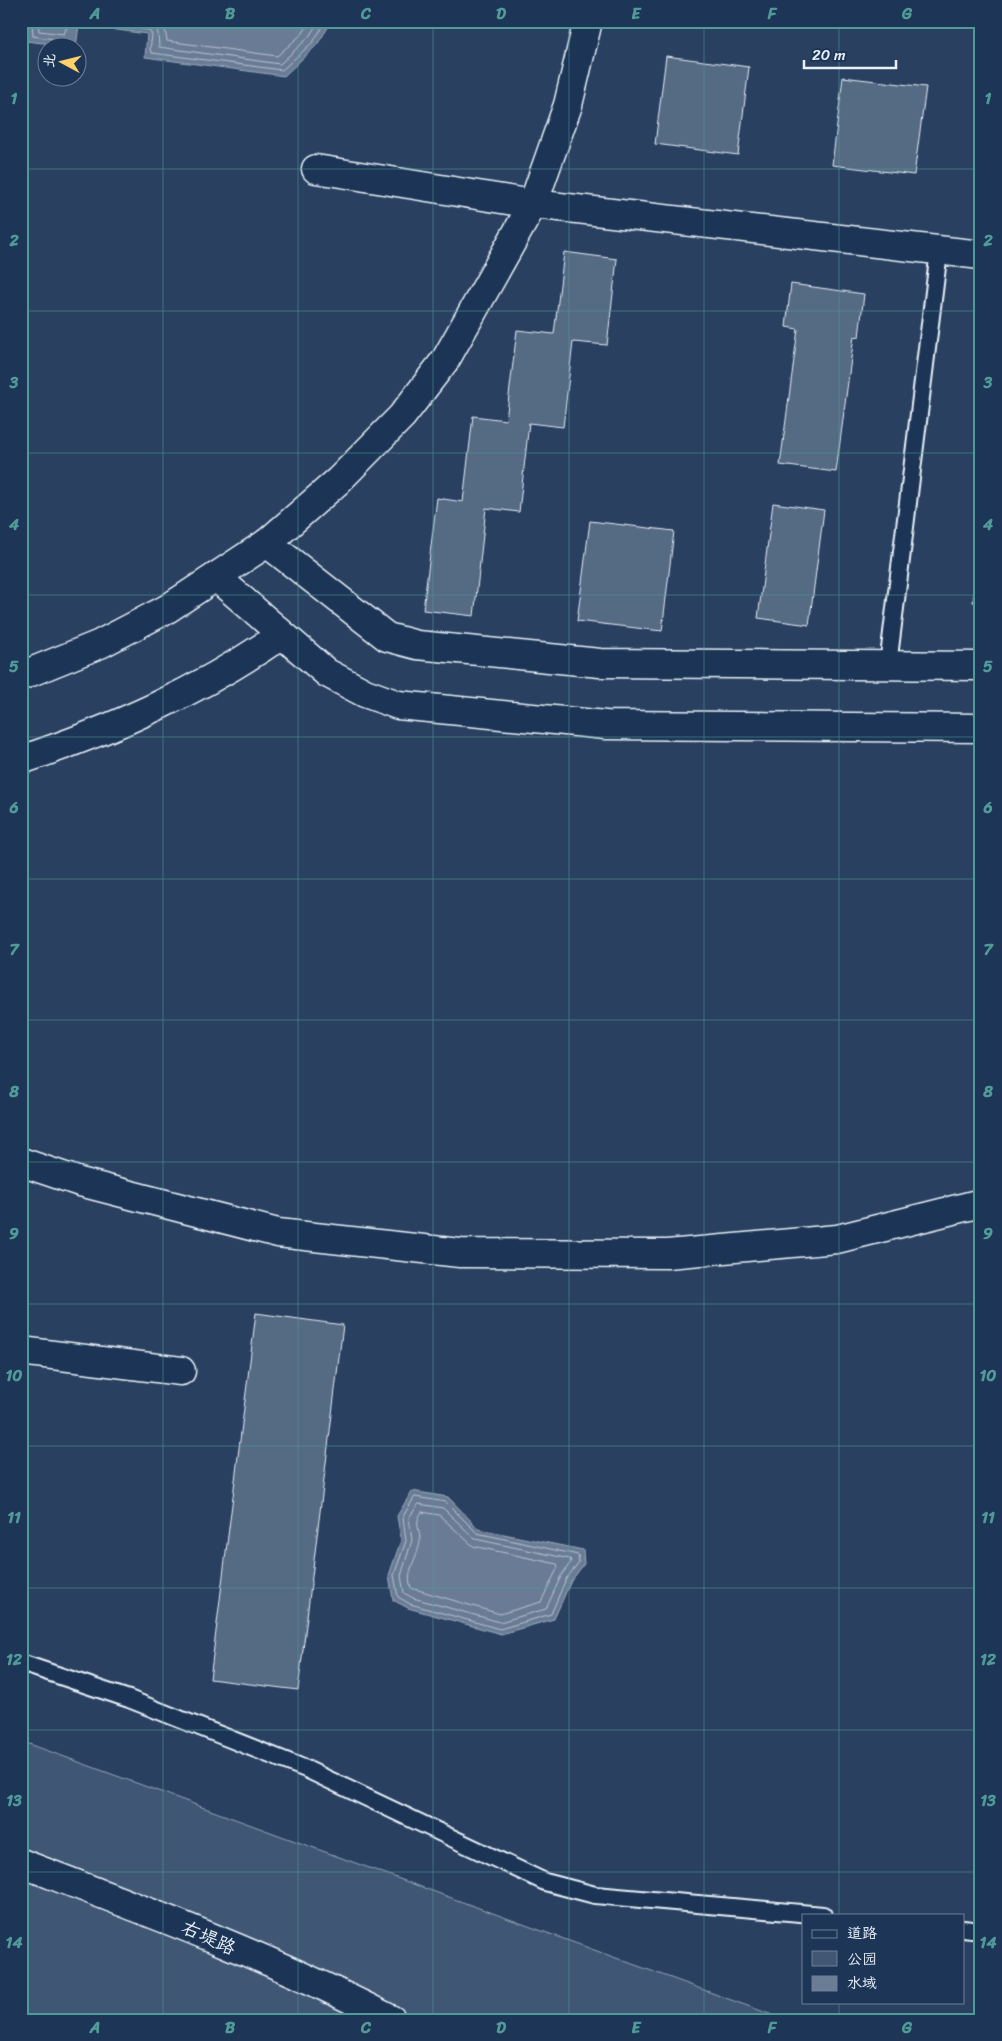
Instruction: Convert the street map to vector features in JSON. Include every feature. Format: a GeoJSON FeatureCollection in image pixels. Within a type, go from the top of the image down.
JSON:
{"type":"FeatureCollection","features":[{"type":"Feature","properties":{"kind":"street"},"geometry":{"type":"LineString","coordinates":[[21,676],[108,639],[167,609],[266,543],[338,481],[402,416],[446,359],[533,204],[568,105],[588,21]]}},
{"type":"Feature","properties":{"kind":"street"},"geometry":{"type":"LineString","coordinates":[[316,169],[533,204],[981,256]]}},
{"type":"Feature","properties":{"kind":"street"},"geometry":{"type":"LineString","coordinates":[[266,543],[387,637],[417,645],[600,663],[981,666]]}},
{"type":"Feature","properties":{"kind":"street"},"geometry":{"type":"LineString","coordinates":[[216,577],[327,673],[366,693],[398,705],[606,725],[981,728]]}},
{"type":"Feature","properties":{"kind":"street"},"geometry":{"type":"LineString","coordinates":[[21,760],[88,738],[162,705],[242,662],[281,635]]}},
{"type":"Feature","properties":{"kind":"street"},"geometry":{"type":"LineString","coordinates":[[21,1162],[80,1182],[278,1233],[460,1253],[667,1254],[837,1239],[981,1203]]}},
{"type":"Feature","properties":{"kind":"street"},"geometry":{"type":"LineString","coordinates":[[21,1351],[181,1371]]}},
{"type":"Feature","properties":{"kind":"street","name":"右堤路"},"geometry":{"type":"LineString","coordinates":[[21,1863],[173,1921],[356,2001],[392,2020]]}},
{"type":"Feature","properties":{"kind":"lane"},"geometry":{"type":"LineString","coordinates":[[888,665],[939,251]]}},
{"type":"Feature","properties":{"kind":"lane"},"geometry":{"type":"LineString","coordinates":[[21,1663],[129,1700],[306,1770],[545,1882],[595,1895],[812,1914]]}},
{"type":"Feature","properties":{"kind":"lane"},"geometry":{"type":"LineString","coordinates":[[964,1929],[981,1931]]}},
{"type":"Feature","properties":{"kind":"green space"},"geometry":{"type":"Polygon","coordinates":[[[21,1741],[786,2020],[21,2020],[21,1741]]]}},
{"type":"Feature","properties":{"kind":"water"},"geometry":{"type":"Polygon","coordinates":[[[27,21],[332,21],[317,45],[284,76],[145,57],[147,34],[79,25],[77,38],[38,38],[38,42],[26,41],[27,21]]]}},
{"type":"Feature","properties":{"kind":"water"},"geometry":{"type":"Polygon","coordinates":[[[412,1491],[448,1497],[479,1529],[583,1550],[584,1564],[571,1581],[554,1619],[501,1634],[408,1608],[393,1600],[389,1575],[401,1540],[397,1516],[412,1491]]]}},
{"type":"Feature","properties":{"kind":"building"},"geometry":{"type":"Polygon","coordinates":[[[666,56],[749,67],[738,155],[655,144],[666,56]]]}},
{"type":"Feature","properties":{"kind":"building"},"geometry":{"type":"Polygon","coordinates":[[[843,77],[926,87],[914,175],[832,165],[843,77]]]}},
{"type":"Feature","properties":{"kind":"building"},"geometry":{"type":"Polygon","coordinates":[[[564,252],[617,259],[607,345],[573,342],[563,427],[529,423],[519,512],[486,508],[474,616],[423,610],[437,498],[463,502],[473,416],[506,420],[517,330],[554,334],[564,252]]]}},
{"type":"Feature","properties":{"kind":"building"},"geometry":{"type":"Polygon","coordinates":[[[791,284],[864,294],[859,337],[854,336],[836,472],[780,465],[798,329],[786,327],[791,284]]]}},
{"type":"Feature","properties":{"kind":"building"},"geometry":{"type":"Polygon","coordinates":[[[773,503],[824,510],[809,625],[758,618],[773,503]]]}},
{"type":"Feature","properties":{"kind":"building"},"geometry":{"type":"Polygon","coordinates":[[[590,521],[674,531],[662,631],[577,621],[590,521]]]}},
{"type":"Feature","properties":{"kind":"building"},"geometry":{"type":"Polygon","coordinates":[[[981,544],[981,603],[973,602],[981,544]]]}},
{"type":"Feature","properties":{"kind":"building"},"geometry":{"type":"Polygon","coordinates":[[[256,1313],[343,1325],[298,1690],[210,1679],[256,1313]]]}}]}
